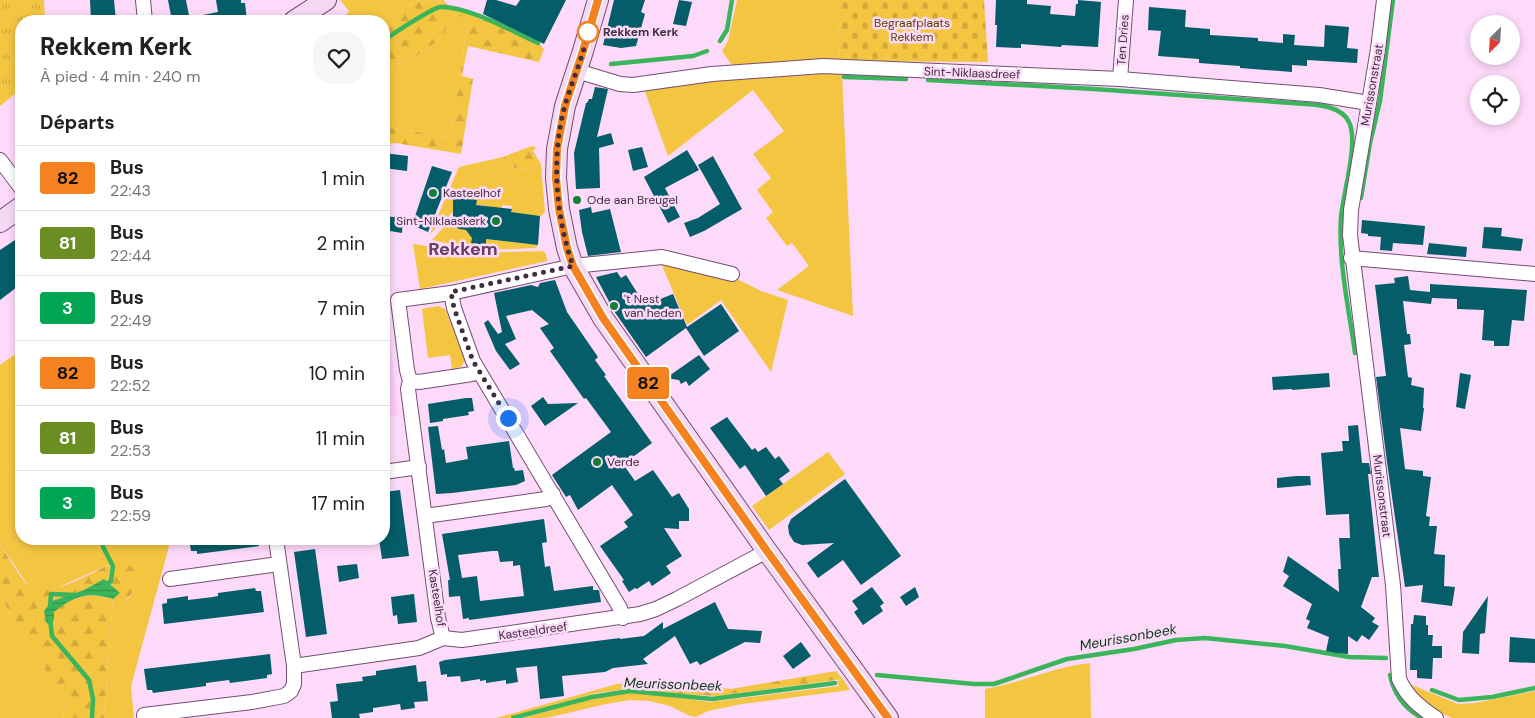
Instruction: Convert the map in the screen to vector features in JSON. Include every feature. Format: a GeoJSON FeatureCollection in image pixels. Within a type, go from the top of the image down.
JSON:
{"type":"FeatureCollection","features":[{"type":"Feature","properties":{"kind":"main road"},"geometry":{"type":"LineString","coordinates":[[303,15],[326,0]]}},
{"type":"Feature","properties":{"kind":"main road"},"geometry":{"type":"LineString","coordinates":[[598,0],[565,106],[558,136],[556,178],[560,214],[570,267],[603,318],[767,551],[888,718]]}},
{"type":"Feature","properties":{"kind":"main road"},"geometry":{"type":"LineString","coordinates":[[0,222],[15,211]]}},
{"type":"Feature","properties":{"kind":"street"},"geometry":{"type":"LineString","coordinates":[[144,0],[145,15]]}},
{"type":"Feature","properties":{"kind":"street","name":"Ten Dries"},"geometry":{"type":"LineString","coordinates":[[1120,79],[1126,0]]}},
{"type":"Feature","properties":{"kind":"street","name":"Murissonstraat"},"geometry":{"type":"LineString","coordinates":[[1384,0],[1351,210],[1351,258],[1393,585],[1399,679],[1414,702],[1436,718]]}},
{"type":"Feature","properties":{"kind":"street","name":"Sint-Niklaasdreef"},"geometry":{"type":"LineString","coordinates":[[577,71],[620,84],[632,85],[712,74],[823,66],[1120,79],[1320,96],[1369,103]]}},
{"type":"Feature","properties":{"kind":"street"},"geometry":{"type":"LineString","coordinates":[[0,160],[15,180]]}},
{"type":"Feature","properties":{"kind":"street"},"geometry":{"type":"LineString","coordinates":[[478,370],[472,374],[419,382],[410,381],[398,300],[451,292],[570,267],[662,257],[732,274]]}},
{"type":"Feature","properties":{"kind":"street"},"geometry":{"type":"LineString","coordinates":[[1351,258],[1535,274]]}},
{"type":"Feature","properties":{"kind":"street"},"geometry":{"type":"LineString","coordinates":[[451,292],[454,308],[473,361],[620,608],[623,618]]}},
{"type":"Feature","properties":{"kind":"street","name":"Kasteelhof"},"geometry":{"type":"LineString","coordinates":[[294,666],[419,648],[444,638],[438,618],[424,516],[408,389],[410,381]]}},
{"type":"Feature","properties":{"kind":"street"},"geometry":{"type":"LineString","coordinates":[[390,471],[419,467]]}},
{"type":"Feature","properties":{"kind":"street"},"geometry":{"type":"LineString","coordinates":[[424,516],[546,499],[553,494]]}},
{"type":"Feature","properties":{"kind":"street"},"geometry":{"type":"LineString","coordinates":[[144,715],[284,696],[291,691],[294,684],[294,666],[277,545]]}},
{"type":"Feature","properties":{"kind":"street","name":"Kasteeldreef"},"geometry":{"type":"LineString","coordinates":[[444,638],[462,640],[623,618],[656,609],[767,551]]}},
{"type":"Feature","properties":{"kind":"street"},"geometry":{"type":"LineString","coordinates":[[170,579],[279,564]]}},
{"type":"Feature","properties":{"kind":"shaded area"},"geometry":{"type":"Polygon","coordinates":[[[390,336],[398,415],[390,416],[390,336]]]}},
{"type":"Feature","properties":{"kind":"shaded area"},"geometry":{"type":"Polygon","coordinates":[[[104,579],[120,593],[113,599],[96,595],[82,596],[68,602],[54,612],[54,620],[49,625],[46,622],[44,611],[52,601],[84,590],[104,579]]]}},
{"type":"Feature","properties":{"kind":"green space"},"geometry":{"type":"Polygon","coordinates":[[[0,0],[44,0],[45,15],[15,15],[15,94],[0,106],[0,0]]]}},
{"type":"Feature","properties":{"kind":"green space"},"geometry":{"type":"Polygon","coordinates":[[[340,0],[437,0],[414,2],[390,17],[390,15],[347,15],[349,11],[340,0]]]}},
{"type":"Feature","properties":{"kind":"green space"},"geometry":{"type":"Polygon","coordinates":[[[437,0],[538,43],[544,49],[539,62],[468,46],[462,76],[473,79],[461,154],[390,144],[390,127],[450,138],[468,20],[454,14],[444,33],[436,42],[408,62],[390,65],[390,17],[414,2],[437,0]]]}},
{"type":"Feature","properties":{"kind":"green space"},"geometry":{"type":"Polygon","coordinates":[[[737,0],[837,0],[840,61],[732,65],[722,51],[728,41],[737,0]]]}},
{"type":"Feature","properties":{"kind":"green space","name":"Begraafplaats Rekkem"},"geometry":{"type":"Polygon","coordinates":[[[837,0],[984,0],[988,62],[840,61],[837,0]]]}},
{"type":"Feature","properties":{"kind":"green space"},"geometry":{"type":"Polygon","coordinates":[[[454,14],[468,20],[450,138],[390,127],[390,65],[408,62],[436,42],[444,33],[454,14]]]}},
{"type":"Feature","properties":{"kind":"green space"},"geometry":{"type":"Polygon","coordinates":[[[786,74],[842,74],[853,316],[777,290],[809,266],[792,243],[787,246],[766,218],[773,212],[757,190],[771,178],[753,154],[784,131],[753,90],[668,156],[644,89],[786,74]]]}},
{"type":"Feature","properties":{"kind":"green space"},"geometry":{"type":"Polygon","coordinates":[[[532,146],[536,147],[533,151],[541,164],[520,169],[511,166],[503,157],[532,146]]]}},
{"type":"Feature","properties":{"kind":"green space"},"geometry":{"type":"Polygon","coordinates":[[[503,157],[511,166],[520,169],[541,164],[545,212],[541,216],[511,213],[512,206],[502,205],[501,212],[489,211],[489,206],[476,205],[476,200],[456,197],[455,210],[430,234],[459,167],[503,157]]]}},
{"type":"Feature","properties":{"kind":"green space"},"geometry":{"type":"Polygon","coordinates":[[[453,217],[453,225],[459,229],[469,230],[472,235],[472,243],[485,245],[486,239],[538,245],[536,248],[487,250],[471,249],[432,240],[453,217]]]}},
{"type":"Feature","properties":{"kind":"green space"},"geometry":{"type":"Polygon","coordinates":[[[413,244],[474,253],[543,251],[546,254],[547,261],[420,289],[413,244]]]}},
{"type":"Feature","properties":{"kind":"green space"},"geometry":{"type":"Polygon","coordinates":[[[661,263],[737,279],[761,291],[788,300],[771,372],[721,300],[687,325],[661,263]]]}},
{"type":"Feature","properties":{"kind":"green space"},"geometry":{"type":"Polygon","coordinates":[[[438,306],[445,309],[466,359],[461,367],[452,369],[450,355],[428,358],[422,309],[438,306]]]}},
{"type":"Feature","properties":{"kind":"green space"},"geometry":{"type":"Polygon","coordinates":[[[15,354],[15,545],[169,545],[131,686],[134,718],[104,718],[113,599],[120,593],[126,600],[135,591],[112,563],[57,588],[40,592],[30,588],[0,544],[0,365],[15,354]]]}},
{"type":"Feature","properties":{"kind":"green space"},"geometry":{"type":"Polygon","coordinates":[[[828,452],[845,474],[769,530],[752,506],[828,452]]]}},
{"type":"Feature","properties":{"kind":"green space"},"geometry":{"type":"Polygon","coordinates":[[[0,544],[28,585],[39,590],[48,590],[70,583],[110,564],[115,559],[126,563],[140,575],[135,591],[125,600],[104,580],[84,590],[52,601],[53,612],[68,602],[82,596],[96,595],[113,599],[104,718],[63,718],[65,703],[0,596],[0,544]]]}},
{"type":"Feature","properties":{"kind":"green space"},"geometry":{"type":"Polygon","coordinates":[[[0,596],[65,703],[63,718],[0,718],[0,596]]]}},
{"type":"Feature","properties":{"kind":"green space"},"geometry":{"type":"Polygon","coordinates":[[[1090,663],[1091,718],[985,718],[985,689],[1063,668],[1090,663]]]}},
{"type":"Feature","properties":{"kind":"green space"},"geometry":{"type":"Polygon","coordinates":[[[836,671],[843,679],[718,696],[662,693],[664,684],[731,689],[836,671]]]}},
{"type":"Feature","properties":{"kind":"green space"},"geometry":{"type":"Polygon","coordinates":[[[843,679],[850,690],[742,704],[708,711],[696,717],[670,706],[650,701],[630,700],[546,718],[523,718],[590,699],[629,693],[710,702],[839,686],[837,681],[843,679]]]}},
{"type":"Feature","properties":{"kind":"green space"},"geometry":{"type":"Polygon","coordinates":[[[647,682],[664,684],[662,693],[629,689],[597,693],[507,718],[496,718],[617,684],[647,682]]]}},
{"type":"Feature","properties":{"kind":"green space"},"geometry":{"type":"Polygon","coordinates":[[[1409,684],[1458,704],[1475,703],[1535,691],[1535,718],[1452,718],[1418,699],[1409,684]]]}},
{"type":"Feature","properties":{"kind":"building"},"geometry":{"type":"Polygon","coordinates":[[[90,0],[114,0],[115,15],[91,15],[90,0]]]}},
{"type":"Feature","properties":{"kind":"building"},"geometry":{"type":"Polygon","coordinates":[[[168,0],[186,0],[189,15],[171,15],[168,0]]]}},
{"type":"Feature","properties":{"kind":"building"},"geometry":{"type":"Polygon","coordinates":[[[216,0],[241,0],[241,3],[245,3],[246,15],[203,15],[218,12],[216,0]]]}},
{"type":"Feature","properties":{"kind":"building"},"geometry":{"type":"Polygon","coordinates":[[[487,0],[496,0],[516,6],[520,0],[566,0],[544,44],[483,14],[487,0]]]}},
{"type":"Feature","properties":{"kind":"building"},"geometry":{"type":"Polygon","coordinates":[[[614,0],[645,0],[641,12],[645,14],[636,46],[621,48],[603,45],[614,0]]]}},
{"type":"Feature","properties":{"kind":"building"},"geometry":{"type":"Polygon","coordinates":[[[679,0],[692,2],[686,26],[673,24],[679,0]]]}},
{"type":"Feature","properties":{"kind":"building"},"geometry":{"type":"Polygon","coordinates":[[[996,0],[1027,0],[1027,4],[1051,6],[1050,14],[1075,16],[1078,0],[1101,2],[1098,47],[1021,44],[1021,48],[996,47],[996,0]]]}},
{"type":"Feature","properties":{"kind":"building"},"geometry":{"type":"Polygon","coordinates":[[[1149,7],[1186,10],[1185,27],[1210,29],[1210,35],[1258,38],[1258,41],[1283,43],[1283,34],[1295,35],[1294,45],[1324,47],[1325,25],[1349,27],[1347,48],[1358,49],[1357,63],[1307,60],[1307,66],[1292,65],[1292,72],[1240,68],[1240,66],[1199,63],[1199,59],[1158,56],[1161,31],[1148,30],[1149,7]]]}},
{"type":"Feature","properties":{"kind":"building"},"geometry":{"type":"Polygon","coordinates":[[[595,87],[608,89],[597,137],[611,133],[614,144],[599,148],[600,188],[576,189],[574,153],[586,103],[589,99],[592,99],[595,87]]]}},
{"type":"Feature","properties":{"kind":"building"},"geometry":{"type":"Polygon","coordinates":[[[642,147],[648,167],[633,171],[628,150],[642,147]]]}},
{"type":"Feature","properties":{"kind":"building"},"geometry":{"type":"Polygon","coordinates":[[[687,150],[699,170],[665,188],[680,217],[668,223],[644,177],[687,150]]]}},
{"type":"Feature","properties":{"kind":"building"},"geometry":{"type":"Polygon","coordinates":[[[390,154],[408,156],[407,171],[390,169],[390,154]]]}},
{"type":"Feature","properties":{"kind":"building"},"geometry":{"type":"Polygon","coordinates":[[[713,156],[742,209],[690,237],[684,223],[698,218],[720,204],[698,165],[713,156]]]}},
{"type":"Feature","properties":{"kind":"building","name":"Kasteelhof"},"geometry":{"type":"Polygon","coordinates":[[[432,166],[452,172],[428,232],[412,225],[432,166]]]}},
{"type":"Feature","properties":{"kind":"building","name":"Sint-Niklaaskerk"},"geometry":{"type":"Polygon","coordinates":[[[453,197],[477,200],[476,205],[512,209],[511,212],[540,216],[538,245],[486,239],[486,245],[471,243],[472,238],[466,230],[459,229],[453,225],[453,197]]]}},
{"type":"Feature","properties":{"kind":"building"},"geometry":{"type":"Polygon","coordinates":[[[591,207],[592,213],[610,209],[621,252],[588,256],[579,210],[591,207]]]}},
{"type":"Feature","properties":{"kind":"building"},"geometry":{"type":"Polygon","coordinates":[[[390,217],[403,218],[402,233],[390,231],[390,217]]]}},
{"type":"Feature","properties":{"kind":"building"},"geometry":{"type":"Polygon","coordinates":[[[1362,220],[1425,226],[1423,245],[1393,243],[1392,251],[1380,250],[1381,237],[1368,236],[1368,234],[1361,233],[1362,220]]]}},
{"type":"Feature","properties":{"kind":"building"},"geometry":{"type":"Polygon","coordinates":[[[1484,227],[1502,228],[1501,236],[1523,239],[1521,251],[1482,248],[1484,227]]]}},
{"type":"Feature","properties":{"kind":"building"},"geometry":{"type":"Polygon","coordinates":[[[15,240],[15,289],[0,300],[0,250],[15,240]]]}},
{"type":"Feature","properties":{"kind":"building"},"geometry":{"type":"Polygon","coordinates":[[[1429,243],[1467,247],[1466,257],[1427,254],[1429,243]]]}},
{"type":"Feature","properties":{"kind":"building"},"geometry":{"type":"Polygon","coordinates":[[[617,272],[621,278],[626,275],[645,305],[673,294],[687,327],[721,304],[739,331],[704,356],[686,328],[646,357],[614,311],[596,277],[617,272]]]}},
{"type":"Feature","properties":{"kind":"building"},"geometry":{"type":"Polygon","coordinates":[[[1408,276],[1410,290],[1430,292],[1430,284],[1527,290],[1524,321],[1512,320],[1509,346],[1494,346],[1494,341],[1482,340],[1484,310],[1457,309],[1457,299],[1432,298],[1431,304],[1403,301],[1407,334],[1410,334],[1411,344],[1404,345],[1408,377],[1412,378],[1411,385],[1424,388],[1421,431],[1400,428],[1405,469],[1423,471],[1423,476],[1431,477],[1426,516],[1430,517],[1429,526],[1437,526],[1434,554],[1445,555],[1444,586],[1455,587],[1452,606],[1421,602],[1423,585],[1405,587],[1387,462],[1376,377],[1386,376],[1375,285],[1395,283],[1394,278],[1408,276]]]}},
{"type":"Feature","properties":{"kind":"building"},"geometry":{"type":"Polygon","coordinates":[[[555,280],[567,312],[598,357],[595,360],[606,375],[604,376],[652,443],[623,464],[635,481],[653,470],[672,497],[679,493],[689,509],[689,521],[679,521],[679,529],[664,528],[682,556],[666,566],[671,573],[652,586],[649,581],[629,592],[622,581],[624,580],[600,546],[628,527],[624,522],[633,515],[612,485],[578,510],[570,495],[566,497],[552,475],[611,432],[586,398],[584,399],[550,351],[554,348],[540,328],[549,324],[532,310],[506,316],[516,339],[505,344],[520,364],[510,370],[496,351],[484,323],[488,320],[498,334],[502,332],[494,293],[531,285],[538,287],[540,283],[555,280]]]}},
{"type":"Feature","properties":{"kind":"building"},"geometry":{"type":"Polygon","coordinates":[[[699,355],[710,369],[689,386],[686,381],[681,384],[679,380],[666,378],[699,355]]]}},
{"type":"Feature","properties":{"kind":"building"},"geometry":{"type":"Polygon","coordinates":[[[1329,373],[1330,387],[1273,390],[1272,377],[1329,373]]]}},
{"type":"Feature","properties":{"kind":"building"},"geometry":{"type":"Polygon","coordinates":[[[1460,373],[1471,375],[1465,409],[1456,407],[1460,373]]]}},
{"type":"Feature","properties":{"kind":"building"},"geometry":{"type":"Polygon","coordinates":[[[543,397],[548,404],[578,403],[545,426],[531,406],[543,397]]]}},
{"type":"Feature","properties":{"kind":"building"},"geometry":{"type":"Polygon","coordinates":[[[472,398],[474,411],[468,412],[469,415],[430,423],[428,404],[472,398]]]}},
{"type":"Feature","properties":{"kind":"building"},"geometry":{"type":"Polygon","coordinates":[[[727,417],[752,450],[755,448],[758,452],[766,447],[775,459],[779,456],[790,471],[779,479],[783,484],[766,496],[745,465],[740,469],[710,428],[727,417]]]}},
{"type":"Feature","properties":{"kind":"building"},"geometry":{"type":"Polygon","coordinates":[[[1358,425],[1362,463],[1369,463],[1371,474],[1368,474],[1379,577],[1372,577],[1361,607],[1375,618],[1372,622],[1379,626],[1369,640],[1362,635],[1357,642],[1348,636],[1348,654],[1326,651],[1329,637],[1307,628],[1310,621],[1306,619],[1312,604],[1283,586],[1289,576],[1283,572],[1288,556],[1339,592],[1338,569],[1341,569],[1339,538],[1350,538],[1349,514],[1326,515],[1321,453],[1343,451],[1342,441],[1349,441],[1348,426],[1358,425]]]}},
{"type":"Feature","properties":{"kind":"building"},"geometry":{"type":"Polygon","coordinates":[[[438,426],[446,463],[468,459],[466,447],[509,441],[513,468],[515,471],[523,470],[525,481],[516,485],[436,494],[428,427],[438,426]]]}},
{"type":"Feature","properties":{"kind":"building"},"geometry":{"type":"Polygon","coordinates":[[[1310,476],[1311,485],[1277,488],[1277,478],[1310,476]]]}},
{"type":"Feature","properties":{"kind":"building"},"geometry":{"type":"Polygon","coordinates":[[[845,479],[901,556],[861,585],[843,560],[818,578],[807,563],[834,543],[802,545],[794,542],[789,534],[788,526],[791,519],[845,479]]]}},
{"type":"Feature","properties":{"kind":"building"},"geometry":{"type":"Polygon","coordinates":[[[400,490],[409,556],[382,559],[380,545],[390,545],[390,491],[400,490]]]}},
{"type":"Feature","properties":{"kind":"building"},"geometry":{"type":"Polygon","coordinates":[[[544,519],[547,542],[542,543],[545,567],[550,566],[554,591],[593,586],[593,590],[599,590],[601,602],[469,620],[469,618],[463,619],[460,596],[449,597],[448,580],[450,580],[442,534],[544,519]],[[498,551],[458,555],[462,578],[477,576],[480,601],[524,596],[520,565],[513,566],[513,561],[500,562],[498,551]]]}},
{"type":"Feature","properties":{"kind":"building"},"geometry":{"type":"Polygon","coordinates":[[[190,545],[259,546],[197,554],[197,551],[191,551],[190,545]]]}},
{"type":"Feature","properties":{"kind":"building"},"geometry":{"type":"Polygon","coordinates":[[[315,549],[327,634],[306,637],[294,552],[315,549]]]}},
{"type":"Feature","properties":{"kind":"building"},"geometry":{"type":"Polygon","coordinates":[[[357,564],[359,578],[339,582],[337,566],[357,564]]]}},
{"type":"Feature","properties":{"kind":"building"},"geometry":{"type":"Polygon","coordinates":[[[872,587],[884,603],[880,606],[883,611],[863,625],[854,612],[858,609],[852,601],[872,587]]]}},
{"type":"Feature","properties":{"kind":"building"},"geometry":{"type":"Polygon","coordinates":[[[915,587],[919,597],[906,606],[900,597],[915,587]]]}},
{"type":"Feature","properties":{"kind":"building"},"geometry":{"type":"Polygon","coordinates":[[[255,588],[256,591],[261,591],[264,612],[164,624],[162,604],[167,603],[167,599],[188,596],[188,600],[213,597],[218,596],[218,593],[255,588]]]}},
{"type":"Feature","properties":{"kind":"building"},"geometry":{"type":"Polygon","coordinates":[[[414,594],[417,622],[398,624],[397,615],[393,616],[391,597],[414,594]]]}},
{"type":"Feature","properties":{"kind":"building"},"geometry":{"type":"Polygon","coordinates":[[[1488,596],[1485,633],[1480,634],[1479,654],[1462,653],[1463,632],[1488,596]]]}},
{"type":"Feature","properties":{"kind":"building"},"geometry":{"type":"Polygon","coordinates":[[[715,602],[728,629],[762,631],[760,643],[745,642],[700,665],[697,661],[690,664],[675,636],[643,659],[648,664],[613,668],[605,672],[562,676],[564,696],[540,699],[537,666],[516,668],[518,682],[506,684],[506,680],[486,683],[486,680],[480,681],[480,679],[461,682],[460,676],[447,677],[447,674],[441,675],[439,662],[445,660],[644,636],[663,622],[663,629],[715,602]]]}},
{"type":"Feature","properties":{"kind":"building"},"geometry":{"type":"Polygon","coordinates":[[[1414,615],[1426,616],[1428,635],[1433,635],[1432,646],[1442,646],[1442,658],[1433,658],[1432,679],[1417,678],[1417,670],[1410,670],[1411,624],[1413,624],[1414,615]]]}},
{"type":"Feature","properties":{"kind":"building"},"geometry":{"type":"Polygon","coordinates":[[[1510,637],[1535,639],[1535,663],[1509,662],[1510,637]]]}},
{"type":"Feature","properties":{"kind":"building"},"geometry":{"type":"Polygon","coordinates":[[[801,642],[811,656],[793,669],[783,656],[801,642]]]}},
{"type":"Feature","properties":{"kind":"building"},"geometry":{"type":"Polygon","coordinates":[[[270,654],[272,674],[267,675],[267,678],[230,683],[229,680],[206,683],[206,686],[153,693],[152,690],[147,690],[144,669],[270,654]]]}},
{"type":"Feature","properties":{"kind":"building"},"geometry":{"type":"Polygon","coordinates":[[[416,665],[418,682],[426,681],[428,701],[414,702],[415,708],[401,710],[400,704],[373,708],[373,712],[359,714],[360,718],[332,718],[330,702],[338,701],[336,684],[363,681],[362,677],[376,675],[376,671],[416,665]]]}},
{"type":"Feature","properties":{"kind":"waterway"},"geometry":{"type":"LineString","coordinates":[[720,41],[727,30],[732,0]]}},
{"type":"Feature","properties":{"kind":"waterway"},"geometry":{"type":"LineString","coordinates":[[1361,198],[1370,143],[1380,101],[1393,0]]}},
{"type":"Feature","properties":{"kind":"waterway"},"geometry":{"type":"LineString","coordinates":[[390,36],[440,7],[476,15],[538,43]]}},
{"type":"Feature","properties":{"kind":"waterway"},"geometry":{"type":"LineString","coordinates":[[611,64],[693,56],[707,51]]}},
{"type":"Feature","properties":{"kind":"waterway"},"geometry":{"type":"LineString","coordinates":[[844,77],[906,79]]}},
{"type":"Feature","properties":{"kind":"waterway"},"geometry":{"type":"LineString","coordinates":[[928,80],[1312,104],[1324,106],[1341,113],[1346,117],[1352,131],[1350,168],[1342,207],[1340,234],[1347,302],[1355,353]]}},
{"type":"Feature","properties":{"kind":"waterway"},"geometry":{"type":"LineString","coordinates":[[103,545],[113,566],[111,581],[103,586]]}},
{"type":"Feature","properties":{"kind":"waterway"},"geometry":{"type":"LineString","coordinates":[[50,607],[51,594],[75,595]]}},
{"type":"Feature","properties":{"kind":"waterway"},"geometry":{"type":"LineString","coordinates":[[50,618],[52,636],[89,680],[93,699],[92,718]]}},
{"type":"Feature","properties":{"kind":"waterway","name":"Meurissonbeek"},"geometry":{"type":"LineString","coordinates":[[877,675],[974,684],[994,684],[1067,659],[1134,649],[1176,640],[1205,638],[1285,646],[1349,657],[1386,658]]}},
{"type":"Feature","properties":{"kind":"waterway"},"geometry":{"type":"LineString","coordinates":[[1390,675],[1397,695],[1410,710],[1422,718]]}},
{"type":"Feature","properties":{"kind":"waterway","name":"Meurissonbeek"},"geometry":{"type":"LineString","coordinates":[[513,718],[592,697],[630,691],[712,699],[835,683]]}},
{"type":"Feature","properties":{"kind":"waterway"},"geometry":{"type":"LineString","coordinates":[[1432,690],[1459,700],[1492,697],[1535,688]]}},
{"type":"Feature","properties":{"kind":"bus line","name":"82"},"geometry":{"type":"LineString","coordinates":[[598,0],[565,106],[558,136],[556,178],[559,209],[567,248],[573,266],[603,318],[767,551],[888,718]]}},
{"type":"Feature","properties":{"kind":"place","name":"Rekkem Kerk"},"geometry":{"type":"Point","coordinates":[588,32]}},
{"type":"Feature","properties":{"kind":"place","name":"Kasteelhof"},"geometry":{"type":"Point","coordinates":[433,193]}},
{"type":"Feature","properties":{"kind":"place","name":"Ode aan Breugel"},"geometry":{"type":"Point","coordinates":[577,200]}},
{"type":"Feature","properties":{"kind":"place","name":"Sint-Niklaaskerk"},"geometry":{"type":"Point","coordinates":[496,221]}},
{"type":"Feature","properties":{"kind":"place","name":"'t Nest van heden"},"geometry":{"type":"Point","coordinates":[614,306]}},
{"type":"Feature","properties":{"kind":"place","name":"Verde"},"geometry":{"type":"Point","coordinates":[597,462]}},
{"type":"Feature","properties":{"kind":"district","name":"Rekkem"},"geometry":{"type":"Point","coordinates":[463,249]}},
{"type":"Feature","properties":{"kind":"route"},"geometry":{"type":"LineString","coordinates":[[508,418],[473,361],[454,308],[451,292],[573,266],[567,248],[559,209],[556,178],[557,149],[565,106],[588,32]]}}]}
